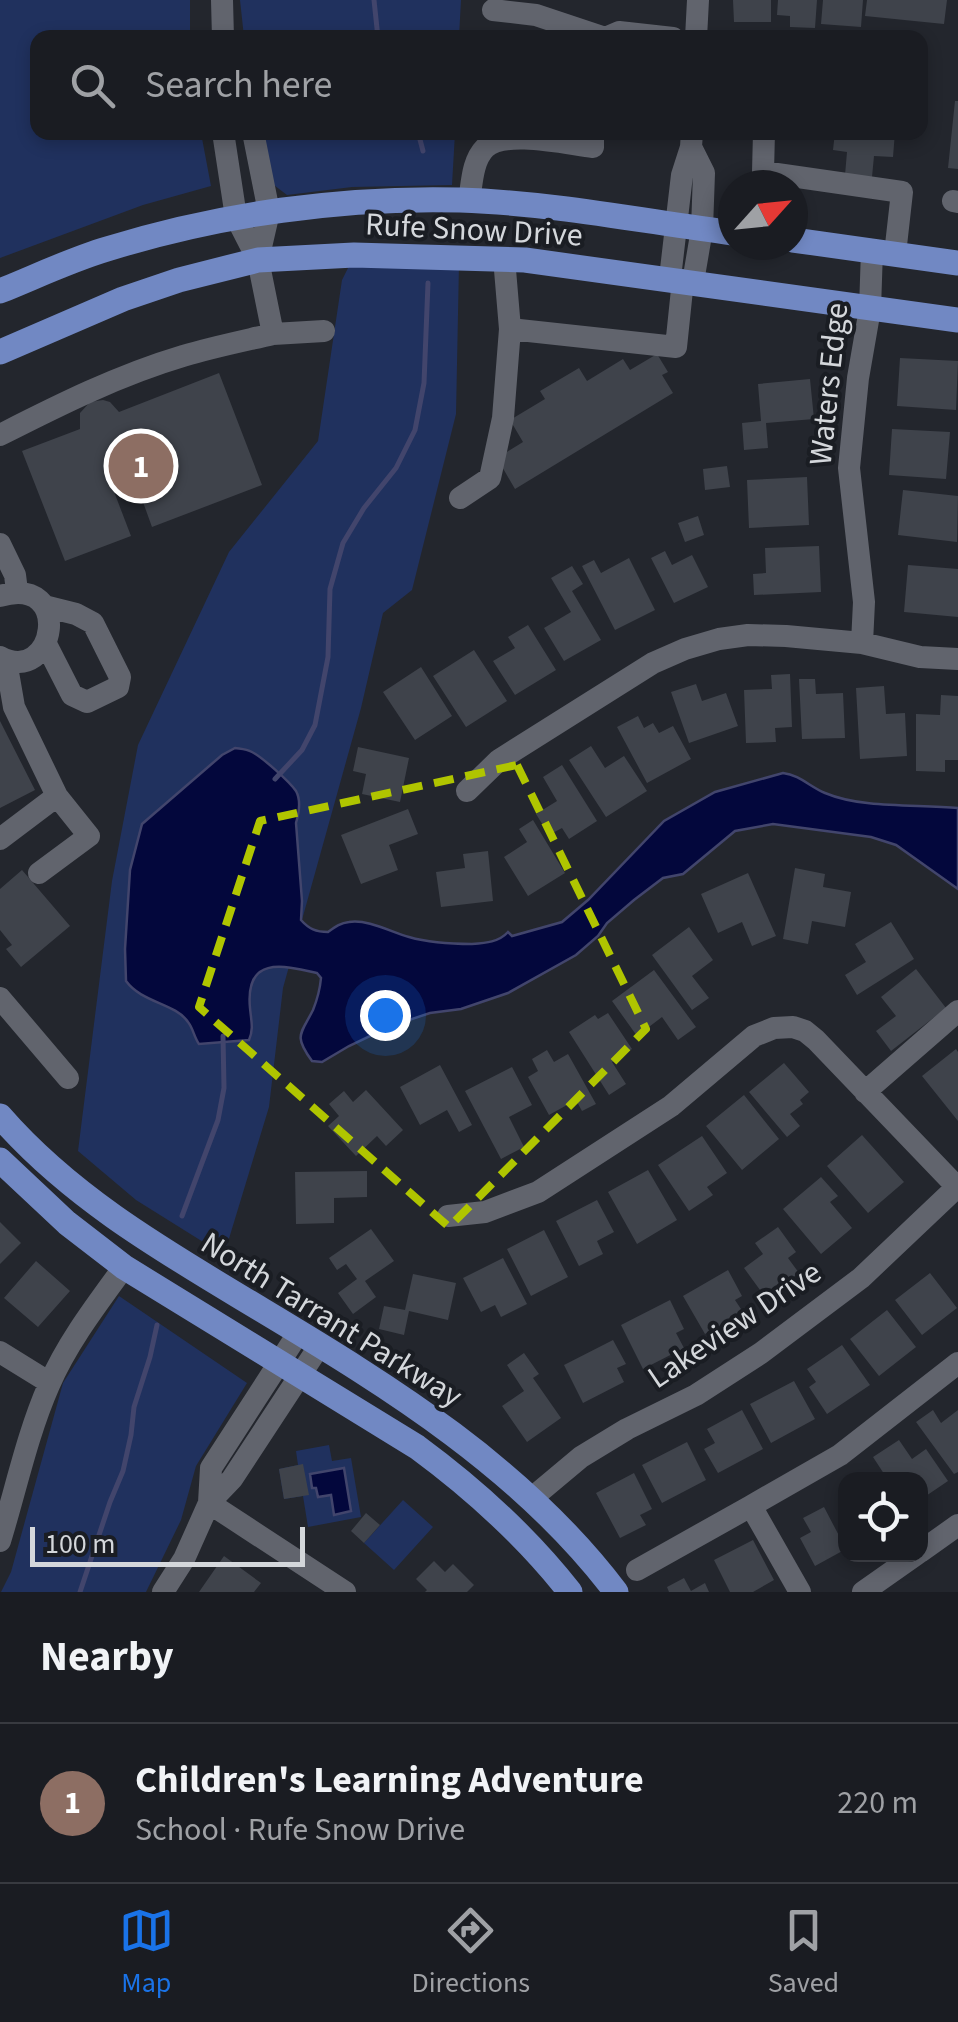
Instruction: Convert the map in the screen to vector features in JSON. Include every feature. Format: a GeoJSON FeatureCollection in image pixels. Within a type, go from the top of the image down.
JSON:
{"type":"FeatureCollection","features":[{"type":"Feature","properties":{"kind":"main road","name":"Rufe Snow Drive"},"geometry":{"type":"LineString","coordinates":[[0,290],[103,250],[178,229],[269,212],[352,204],[468,201],[599,212],[718,231]]}},
{"type":"Feature","properties":{"kind":"main road"},"geometry":{"type":"LineString","coordinates":[[808,242],[958,263]]}},
{"type":"Feature","properties":{"kind":"main road","name":"Rufe Snow Drive"},"geometry":{"type":"LineString","coordinates":[[0,352],[123,299],[180,280],[258,260],[354,256],[504,258],[585,266],[958,320]]}},
{"type":"Feature","properties":{"kind":"main road","name":"North Tarrant Parkway"},"geometry":{"type":"LineString","coordinates":[[0,1116],[42,1158],[123,1223],[310,1339],[473,1448],[532,1498],[616,1592]]}},
{"type":"Feature","properties":{"kind":"main road","name":"North Tarrant Parkway"},"geometry":{"type":"LineString","coordinates":[[0,1160],[66,1223],[124,1267],[441,1464],[518,1532],[570,1592]]}},
{"type":"Feature","properties":{"kind":"street"},"geometry":{"type":"LineString","coordinates":[[222,0],[223,30]]}},
{"type":"Feature","properties":{"kind":"street"},"geometry":{"type":"LineString","coordinates":[[696,30],[698,0]]}},
{"type":"Feature","properties":{"kind":"street"},"geometry":{"type":"LineString","coordinates":[[493,10],[536,16],[580,30]]}},
{"type":"Feature","properties":{"kind":"street"},"geometry":{"type":"LineString","coordinates":[[224,140],[236,217],[258,260],[273,334]]}},
{"type":"Feature","properties":{"kind":"street"},"geometry":{"type":"LineString","coordinates":[[255,140],[269,212],[258,260]]}},
{"type":"Feature","properties":{"kind":"street"},"geometry":{"type":"LineString","coordinates":[[468,201],[475,164],[484,148],[496,140]]}},
{"type":"Feature","properties":{"kind":"street"},"geometry":{"type":"LineString","coordinates":[[530,140],[593,147],[593,140]]}},
{"type":"Feature","properties":{"kind":"street"},"geometry":{"type":"LineString","coordinates":[[510,329],[676,347],[689,227],[704,173],[691,140]]}},
{"type":"Feature","properties":{"kind":"street","name":"Waters Edge"},"geometry":{"type":"LineString","coordinates":[[764,140],[763,172],[902,192],[870,309],[849,468],[864,602],[862,644]]}},
{"type":"Feature","properties":{"kind":"street"},"geometry":{"type":"LineString","coordinates":[[460,498],[490,478],[503,418],[510,329],[504,258]]}},
{"type":"Feature","properties":{"kind":"street"},"geometry":{"type":"LineString","coordinates":[[0,436],[72,399],[183,356],[273,334],[324,330]]}},
{"type":"Feature","properties":{"kind":"street"},"geometry":{"type":"LineString","coordinates":[[0,544],[16,575],[8,593],[32,595],[50,618],[46,644],[36,656],[22,662],[3,659],[14,706],[57,796],[88,836],[39,873]]}},
{"type":"Feature","properties":{"kind":"street"},"geometry":{"type":"LineString","coordinates":[[44,606],[93,623],[120,676],[118,687],[88,702],[72,695],[46,644]]}},
{"type":"Feature","properties":{"kind":"street"},"geometry":{"type":"LineString","coordinates":[[466,791],[499,760],[652,663],[719,639],[786,636],[862,644],[920,657],[958,659]]}},
{"type":"Feature","properties":{"kind":"street"},"geometry":{"type":"LineString","coordinates":[[0,839],[57,796]]}},
{"type":"Feature","properties":{"kind":"street"},"geometry":{"type":"LineString","coordinates":[[2,1004],[68,1078]]}},
{"type":"Feature","properties":{"kind":"street"},"geometry":{"type":"LineString","coordinates":[[865,1092],[958,1010]]}},
{"type":"Feature","properties":{"kind":"street"},"geometry":{"type":"LineString","coordinates":[[448,1216],[484,1212],[538,1192],[672,1106],[754,1036],[774,1028],[804,1031],[816,1040],[958,1187]]}},
{"type":"Feature","properties":{"kind":"street","name":"Lakeview Drive"},"geometry":{"type":"LineString","coordinates":[[532,1498],[581,1457],[696,1395],[761,1353],[861,1278],[958,1187]]}},
{"type":"Feature","properties":{"kind":"street"},"geometry":{"type":"LineString","coordinates":[[0,1541],[30,1436],[50,1383],[78,1333],[124,1267]]}},
{"type":"Feature","properties":{"kind":"street"},"geometry":{"type":"LineString","coordinates":[[163,1592],[184,1558],[209,1503],[211,1468],[310,1339]]}},
{"type":"Feature","properties":{"kind":"street"},"geometry":{"type":"LineString","coordinates":[[0,1352],[50,1383]]}},
{"type":"Feature","properties":{"kind":"street"},"geometry":{"type":"LineString","coordinates":[[637,1570],[840,1456],[958,1363]]}},
{"type":"Feature","properties":{"kind":"street"},"geometry":{"type":"LineString","coordinates":[[209,1503],[344,1592]]}},
{"type":"Feature","properties":{"kind":"street"},"geometry":{"type":"LineString","coordinates":[[752,1506],[800,1592]]}},
{"type":"Feature","properties":{"kind":"street"},"geometry":{"type":"LineString","coordinates":[[928,1547],[958,1525]]}},
{"type":"Feature","properties":{"kind":"street"},"geometry":{"type":"LineString","coordinates":[[863,1592],[906,1562]]}},
{"type":"Feature","properties":{"kind":"highlighted area"},"geometry":{"type":"Polygon","coordinates":[[[517,765],[646,1029],[449,1227],[199,1007],[260,821],[517,765]]]}},
{"type":"Feature","properties":{"kind":"shaded area"},"geometry":{"type":"Polygon","coordinates":[[[0,0],[190,0],[190,30],[30,30],[30,140],[202,140],[211,186],[143,205],[0,258],[0,0]]]}},
{"type":"Feature","properties":{"kind":"shaded area"},"geometry":{"type":"Polygon","coordinates":[[[240,0],[461,0],[459,30],[243,30],[240,0]]]}},
{"type":"Feature","properties":{"kind":"shaded area"},"geometry":{"type":"Polygon","coordinates":[[[262,140],[455,140],[452,185],[352,187],[287,195],[270,182],[262,140]]]}},
{"type":"Feature","properties":{"kind":"shaded area"},"geometry":{"type":"Polygon","coordinates":[[[459,264],[456,414],[412,590],[383,613],[361,708],[283,988],[269,1107],[224,1255],[136,1200],[78,1151],[112,881],[138,745],[229,552],[318,441],[342,280],[349,266],[459,264]]]}},
{"type":"Feature","properties":{"kind":"shaded area"},"geometry":{"type":"Polygon","coordinates":[[[235,748],[256,755],[296,791],[301,920],[320,931],[356,922],[425,941],[472,944],[496,940],[508,932],[512,936],[562,922],[664,821],[715,792],[783,773],[825,793],[856,802],[958,808],[958,889],[896,845],[871,837],[773,824],[735,831],[683,874],[663,878],[634,900],[576,955],[508,993],[391,1026],[322,1062],[312,1061],[301,1035],[321,978],[304,970],[268,968],[253,979],[249,1040],[199,1044],[182,1016],[141,994],[126,981],[130,870],[142,824],[235,748]]]}},
{"type":"Feature","properties":{"kind":"shaded area"},"geometry":{"type":"Polygon","coordinates":[[[119,1296],[247,1383],[196,1466],[181,1520],[146,1592],[1,1592],[11,1572],[63,1383],[119,1296]]]}},
{"type":"Feature","properties":{"kind":"shaded area"},"geometry":{"type":"Polygon","coordinates":[[[329,1445],[332,1461],[351,1458],[361,1517],[308,1527],[303,1496],[284,1499],[279,1469],[298,1465],[296,1451],[329,1445]]]}},
{"type":"Feature","properties":{"kind":"shaded area"},"geometry":{"type":"Polygon","coordinates":[[[344,1468],[351,1511],[334,1515],[331,1495],[318,1497],[310,1474],[344,1468]]]}},
{"type":"Feature","properties":{"kind":"shaded area"},"geometry":{"type":"Polygon","coordinates":[[[403,1500],[433,1527],[394,1570],[364,1543],[403,1500]]]}},
{"type":"Feature","properties":{"kind":"building"},"geometry":{"type":"Polygon","coordinates":[[[733,0],[771,0],[771,22],[734,22],[733,0]]]}},
{"type":"Feature","properties":{"kind":"building"},"geometry":{"type":"Polygon","coordinates":[[[778,0],[817,0],[815,28],[790,27],[790,16],[777,15],[778,0]]]}},
{"type":"Feature","properties":{"kind":"building"},"geometry":{"type":"Polygon","coordinates":[[[823,0],[863,0],[861,27],[821,24],[823,0]]]}},
{"type":"Feature","properties":{"kind":"building"},"geometry":{"type":"Polygon","coordinates":[[[867,0],[947,0],[944,24],[865,16],[867,0]]]}},
{"type":"Feature","properties":{"kind":"building"},"geometry":{"type":"Polygon","coordinates":[[[958,101],[958,169],[948,168],[958,101]]]}},
{"type":"Feature","properties":{"kind":"building"},"geometry":{"type":"Polygon","coordinates":[[[834,140],[894,140],[893,157],[874,156],[872,177],[845,175],[847,152],[833,150],[834,140]]]}},
{"type":"Feature","properties":{"kind":"building"},"geometry":{"type":"Polygon","coordinates":[[[657,354],[668,372],[662,375],[673,393],[515,489],[497,458],[523,442],[510,420],[545,399],[540,391],[579,368],[587,381],[623,359],[630,370],[657,354]]]}},
{"type":"Feature","properties":{"kind":"building"},"geometry":{"type":"Polygon","coordinates":[[[900,358],[958,361],[956,410],[897,406],[900,358]]]}},
{"type":"Feature","properties":{"kind":"building"},"geometry":{"type":"Polygon","coordinates":[[[219,373],[262,485],[152,527],[135,480],[113,489],[131,536],[65,561],[22,451],[80,429],[80,413],[90,402],[110,402],[119,412],[219,373]]]}},
{"type":"Feature","properties":{"kind":"building"},"geometry":{"type":"Polygon","coordinates":[[[810,379],[814,419],[766,423],[768,448],[744,450],[742,423],[761,421],[758,384],[810,379]]]}},
{"type":"Feature","properties":{"kind":"building"},"geometry":{"type":"Polygon","coordinates":[[[892,429],[950,432],[946,479],[889,475],[892,429]]]}},
{"type":"Feature","properties":{"kind":"building"},"geometry":{"type":"Polygon","coordinates":[[[727,466],[730,487],[705,490],[703,469],[727,466]]]}},
{"type":"Feature","properties":{"kind":"building"},"geometry":{"type":"Polygon","coordinates":[[[807,477],[809,525],[749,528],[747,480],[807,477]]]}},
{"type":"Feature","properties":{"kind":"building"},"geometry":{"type":"Polygon","coordinates":[[[903,490],[958,496],[957,542],[898,535],[903,490]]]}},
{"type":"Feature","properties":{"kind":"building"},"geometry":{"type":"Polygon","coordinates":[[[698,516],[704,535],[685,542],[678,523],[698,516]]]}},
{"type":"Feature","properties":{"kind":"building"},"geometry":{"type":"Polygon","coordinates":[[[819,546],[821,592],[754,595],[753,574],[766,573],[765,548],[819,546]]]}},
{"type":"Feature","properties":{"kind":"building"},"geometry":{"type":"Polygon","coordinates":[[[665,551],[672,565],[692,555],[708,587],[674,603],[651,558],[665,551]]]}},
{"type":"Feature","properties":{"kind":"building"},"geometry":{"type":"Polygon","coordinates":[[[629,558],[655,610],[615,630],[582,566],[594,560],[601,573],[629,558]]]}},
{"type":"Feature","properties":{"kind":"building"},"geometry":{"type":"Polygon","coordinates":[[[908,565],[958,569],[958,617],[904,612],[908,565]]]}},
{"type":"Feature","properties":{"kind":"building"},"geometry":{"type":"Polygon","coordinates":[[[572,566],[583,584],[572,591],[601,640],[564,661],[544,628],[571,612],[551,578],[572,566]]]}},
{"type":"Feature","properties":{"kind":"building"},"geometry":{"type":"Polygon","coordinates":[[[528,625],[556,670],[515,695],[493,661],[515,648],[508,637],[528,625]]]}},
{"type":"Feature","properties":{"kind":"building"},"geometry":{"type":"Polygon","coordinates":[[[474,650],[507,701],[466,727],[433,676],[474,650]]]}},
{"type":"Feature","properties":{"kind":"building"},"geometry":{"type":"Polygon","coordinates":[[[421,667],[452,716],[415,740],[383,692],[421,667]]]}},
{"type":"Feature","properties":{"kind":"building"},"geometry":{"type":"Polygon","coordinates":[[[790,674],[792,727],[775,728],[776,742],[746,743],[744,690],[772,689],[771,675],[790,674]]]}},
{"type":"Feature","properties":{"kind":"building"},"geometry":{"type":"Polygon","coordinates":[[[799,679],[815,679],[816,694],[843,693],[845,738],[802,739],[799,679]]]}},
{"type":"Feature","properties":{"kind":"building"},"geometry":{"type":"Polygon","coordinates":[[[696,684],[702,701],[726,693],[738,726],[689,743],[671,692],[696,684]]]}},
{"type":"Feature","properties":{"kind":"building"},"geometry":{"type":"Polygon","coordinates":[[[884,686],[886,714],[905,713],[907,756],[860,759],[856,688],[884,686]]]}},
{"type":"Feature","properties":{"kind":"building"},"geometry":{"type":"Polygon","coordinates":[[[941,695],[958,696],[958,760],[945,760],[945,772],[916,771],[916,714],[940,715],[941,695]]]}},
{"type":"Feature","properties":{"kind":"building"},"geometry":{"type":"Polygon","coordinates":[[[638,716],[644,728],[653,723],[659,733],[673,726],[691,759],[647,783],[617,727],[638,716]]]}},
{"type":"Feature","properties":{"kind":"building"},"geometry":{"type":"Polygon","coordinates":[[[0,721],[35,790],[0,808],[0,721]]]}},
{"type":"Feature","properties":{"kind":"building"},"geometry":{"type":"Polygon","coordinates":[[[591,746],[605,768],[624,756],[647,791],[606,817],[569,760],[591,746]]]}},
{"type":"Feature","properties":{"kind":"building"},"geometry":{"type":"Polygon","coordinates":[[[358,747],[409,758],[400,802],[362,794],[366,774],[353,771],[358,747]]]}},
{"type":"Feature","properties":{"kind":"building"},"geometry":{"type":"Polygon","coordinates":[[[562,765],[597,821],[569,839],[562,828],[549,835],[536,814],[557,801],[543,777],[562,765]]]}},
{"type":"Feature","properties":{"kind":"building"},"geometry":{"type":"Polygon","coordinates":[[[408,809],[418,834],[389,845],[398,870],[361,884],[341,835],[408,809]]]}},
{"type":"Feature","properties":{"kind":"building"},"geometry":{"type":"Polygon","coordinates":[[[533,820],[565,873],[528,896],[504,857],[527,842],[519,829],[533,820]]]}},
{"type":"Feature","properties":{"kind":"building"},"geometry":{"type":"Polygon","coordinates":[[[488,851],[493,901],[441,907],[436,872],[465,868],[463,854],[488,851]]]}},
{"type":"Feature","properties":{"kind":"building"},"geometry":{"type":"Polygon","coordinates":[[[795,868],[825,874],[823,887],[851,892],[845,927],[812,921],[808,944],[783,939],[795,868]]]}},
{"type":"Feature","properties":{"kind":"building"},"geometry":{"type":"Polygon","coordinates":[[[22,870],[70,926],[21,967],[6,949],[12,945],[0,930],[0,889],[22,870]]]}},
{"type":"Feature","properties":{"kind":"building"},"geometry":{"type":"Polygon","coordinates":[[[748,873],[776,936],[752,946],[742,922],[718,933],[701,894],[748,873]]]}},
{"type":"Feature","properties":{"kind":"building"},"geometry":{"type":"Polygon","coordinates":[[[891,922],[914,959],[857,995],[845,975],[866,962],[855,944],[891,922]]]}},
{"type":"Feature","properties":{"kind":"building"},"geometry":{"type":"Polygon","coordinates":[[[689,927],[713,960],[692,976],[709,998],[692,1010],[652,955],[689,927]]]}},
{"type":"Feature","properties":{"kind":"building"},"geometry":{"type":"Polygon","coordinates":[[[916,969],[946,1008],[891,1051],[876,1031],[896,1016],[881,997],[916,969]]]}},
{"type":"Feature","properties":{"kind":"building"},"geometry":{"type":"Polygon","coordinates":[[[654,970],[696,1027],[678,1040],[662,1017],[637,1036],[612,1001],[654,970]]]}},
{"type":"Feature","properties":{"kind":"building"},"geometry":{"type":"Polygon","coordinates":[[[608,1013],[632,1049],[612,1062],[626,1084],[609,1095],[569,1032],[595,1015],[598,1019],[608,1013]]]}},
{"type":"Feature","properties":{"kind":"building"},"geometry":{"type":"Polygon","coordinates":[[[956,1049],[958,1052],[958,1121],[922,1076],[956,1049]]]}},
{"type":"Feature","properties":{"kind":"building"},"geometry":{"type":"Polygon","coordinates":[[[547,1050],[554,1062],[568,1054],[596,1104],[582,1111],[576,1100],[549,1115],[528,1077],[538,1071],[532,1059],[547,1050]]]}},
{"type":"Feature","properties":{"kind":"building"},"geometry":{"type":"Polygon","coordinates":[[[784,1063],[809,1092],[800,1100],[803,1104],[790,1114],[800,1126],[787,1137],[749,1092],[784,1063]]]}},
{"type":"Feature","properties":{"kind":"building"},"geometry":{"type":"Polygon","coordinates":[[[440,1065],[472,1125],[459,1132],[447,1110],[420,1125],[400,1087],[440,1065]]]}},
{"type":"Feature","properties":{"kind":"building"},"geometry":{"type":"Polygon","coordinates":[[[512,1067],[532,1105],[509,1117],[524,1147],[501,1159],[465,1091],[512,1067]]]}},
{"type":"Feature","properties":{"kind":"building"},"geometry":{"type":"Polygon","coordinates":[[[366,1090],[403,1130],[386,1146],[377,1136],[356,1156],[328,1126],[339,1116],[329,1104],[344,1091],[353,1102],[366,1090]]]}},
{"type":"Feature","properties":{"kind":"building"},"geometry":{"type":"Polygon","coordinates":[[[744,1095],[779,1139],[742,1170],[706,1126],[744,1095]]]}},
{"type":"Feature","properties":{"kind":"building"},"geometry":{"type":"Polygon","coordinates":[[[862,1135],[904,1182],[868,1213],[827,1166],[862,1135]]]}},
{"type":"Feature","properties":{"kind":"building"},"geometry":{"type":"Polygon","coordinates":[[[702,1136],[727,1173],[707,1187],[713,1195],[689,1211],[658,1165],[702,1136]]]}},
{"type":"Feature","properties":{"kind":"building"},"geometry":{"type":"Polygon","coordinates":[[[648,1170],[677,1220],[637,1244],[608,1192],[648,1170]]]}},
{"type":"Feature","properties":{"kind":"building"},"geometry":{"type":"Polygon","coordinates":[[[367,1171],[367,1197],[334,1198],[334,1223],[296,1224],[295,1172],[367,1171]]]}},
{"type":"Feature","properties":{"kind":"building"},"geometry":{"type":"Polygon","coordinates":[[[821,1177],[838,1196],[830,1202],[852,1228],[821,1254],[783,1209],[821,1177]]]}},
{"type":"Feature","properties":{"kind":"building"},"geometry":{"type":"Polygon","coordinates":[[[597,1200],[614,1232],[597,1241],[603,1254],[579,1266],[556,1221],[597,1200]]]}},
{"type":"Feature","properties":{"kind":"building"},"geometry":{"type":"Polygon","coordinates":[[[0,1222],[21,1243],[0,1264],[0,1222]]]}},
{"type":"Feature","properties":{"kind":"building"},"geometry":{"type":"Polygon","coordinates":[[[778,1227],[796,1252],[788,1258],[799,1273],[765,1297],[744,1268],[763,1254],[755,1243],[778,1227]]]}},
{"type":"Feature","properties":{"kind":"building"},"geometry":{"type":"Polygon","coordinates":[[[371,1229],[394,1261],[365,1281],[376,1297],[353,1314],[338,1293],[357,1279],[346,1264],[337,1270],[329,1258],[371,1229]]]}},
{"type":"Feature","properties":{"kind":"building"},"geometry":{"type":"Polygon","coordinates":[[[544,1230],[568,1277],[531,1296],[507,1249],[544,1230]]]}},
{"type":"Feature","properties":{"kind":"building"},"geometry":{"type":"Polygon","coordinates":[[[503,1258],[527,1304],[501,1317],[495,1305],[481,1312],[463,1278],[503,1258]]]}},
{"type":"Feature","properties":{"kind":"building"},"geometry":{"type":"Polygon","coordinates":[[[36,1261],[70,1291],[38,1327],[4,1298],[36,1261]]]}},
{"type":"Feature","properties":{"kind":"building"},"geometry":{"type":"Polygon","coordinates":[[[728,1270],[742,1296],[735,1300],[743,1312],[705,1334],[683,1296],[728,1270]]]}},
{"type":"Feature","properties":{"kind":"building"},"geometry":{"type":"Polygon","coordinates":[[[930,1273],[957,1308],[922,1335],[895,1300],[930,1273]]]}},
{"type":"Feature","properties":{"kind":"building"},"geometry":{"type":"Polygon","coordinates":[[[413,1274],[456,1283],[448,1320],[409,1311],[404,1335],[379,1329],[384,1306],[405,1310],[413,1274]]]}},
{"type":"Feature","properties":{"kind":"building"},"geometry":{"type":"Polygon","coordinates":[[[670,1300],[684,1329],[676,1333],[684,1348],[643,1369],[621,1325],[670,1300]]]}},
{"type":"Feature","properties":{"kind":"building"},"geometry":{"type":"Polygon","coordinates":[[[887,1310],[916,1347],[879,1376],[850,1339],[887,1310]]]}},
{"type":"Feature","properties":{"kind":"building"},"geometry":{"type":"Polygon","coordinates":[[[613,1340],[626,1364],[617,1368],[624,1382],[583,1403],[564,1365],[613,1340]]]}},
{"type":"Feature","properties":{"kind":"building"},"geometry":{"type":"Polygon","coordinates":[[[842,1345],[870,1385],[827,1414],[809,1387],[816,1382],[807,1369],[842,1345]]]}},
{"type":"Feature","properties":{"kind":"building"},"geometry":{"type":"Polygon","coordinates":[[[524,1353],[539,1374],[533,1378],[561,1418],[527,1442],[502,1406],[524,1391],[507,1365],[524,1353]]]}},
{"type":"Feature","properties":{"kind":"building"},"geometry":{"type":"Polygon","coordinates":[[[794,1381],[815,1419],[771,1443],[750,1404],[794,1381]]]}},
{"type":"Feature","properties":{"kind":"building"},"geometry":{"type":"Polygon","coordinates":[[[742,1410],[763,1449],[718,1473],[704,1449],[715,1443],[707,1429],[742,1410]]]}},
{"type":"Feature","properties":{"kind":"building"},"geometry":{"type":"Polygon","coordinates":[[[933,1410],[941,1423],[958,1410],[958,1472],[954,1474],[916,1422],[933,1410]]]}},
{"type":"Feature","properties":{"kind":"building"},"geometry":{"type":"Polygon","coordinates":[[[899,1440],[912,1459],[926,1449],[948,1481],[928,1495],[928,1472],[883,1472],[873,1457],[899,1440]]]}},
{"type":"Feature","properties":{"kind":"building"},"geometry":{"type":"Polygon","coordinates":[[[687,1442],[706,1480],[662,1503],[642,1465],[687,1442]]]}},
{"type":"Feature","properties":{"kind":"building"},"geometry":{"type":"Polygon","coordinates":[[[303,1464],[309,1495],[284,1499],[279,1469],[303,1464]]]}},
{"type":"Feature","properties":{"kind":"building"},"geometry":{"type":"Polygon","coordinates":[[[634,1473],[652,1509],[640,1515],[646,1525],[620,1538],[596,1493],[634,1473]]]}},
{"type":"Feature","properties":{"kind":"building"},"geometry":{"type":"Polygon","coordinates":[[[824,1507],[838,1534],[838,1553],[815,1566],[800,1538],[811,1532],[803,1518],[824,1507]]]}},
{"type":"Feature","properties":{"kind":"building"},"geometry":{"type":"Polygon","coordinates":[[[366,1513],[380,1525],[364,1543],[351,1531],[366,1513]]]}},
{"type":"Feature","properties":{"kind":"building"},"geometry":{"type":"Polygon","coordinates":[[[753,1540],[774,1580],[753,1592],[730,1592],[714,1560],[753,1540]]]}},
{"type":"Feature","properties":{"kind":"building"},"geometry":{"type":"Polygon","coordinates":[[[224,1556],[261,1583],[254,1592],[199,1592],[224,1556]]]}},
{"type":"Feature","properties":{"kind":"building"},"geometry":{"type":"Polygon","coordinates":[[[434,1561],[445,1572],[453,1564],[474,1585],[467,1592],[425,1592],[416,1579],[434,1561]]]}},
{"type":"Feature","properties":{"kind":"building"},"geometry":{"type":"Polygon","coordinates":[[[684,1578],[691,1591],[705,1583],[709,1592],[669,1592],[667,1587],[684,1578]]]}},
{"type":"Feature","properties":{"kind":"waterway"},"geometry":{"type":"LineString","coordinates":[[374,0],[377,30]]}},
{"type":"Feature","properties":{"kind":"waterway"},"geometry":{"type":"LineString","coordinates":[[420,140],[423,151]]}},
{"type":"Feature","properties":{"kind":"waterway"},"geometry":{"type":"LineString","coordinates":[[275,779],[302,750],[315,725],[328,657],[330,589],[343,543],[364,508],[396,468],[415,430],[424,383],[428,283]]}},
{"type":"Feature","properties":{"kind":"waterway"},"geometry":{"type":"LineString","coordinates":[[182,1216],[218,1120],[224,1088],[223,1036]]}},
{"type":"Feature","properties":{"kind":"waterway"},"geometry":{"type":"LineString","coordinates":[[80,1592],[123,1471],[134,1407],[157,1325]]}},
{"type":"Feature","properties":{"kind":"place","name":"Children's Learning Adventure"},"geometry":{"type":"Point","coordinates":[141,466]}}]}
